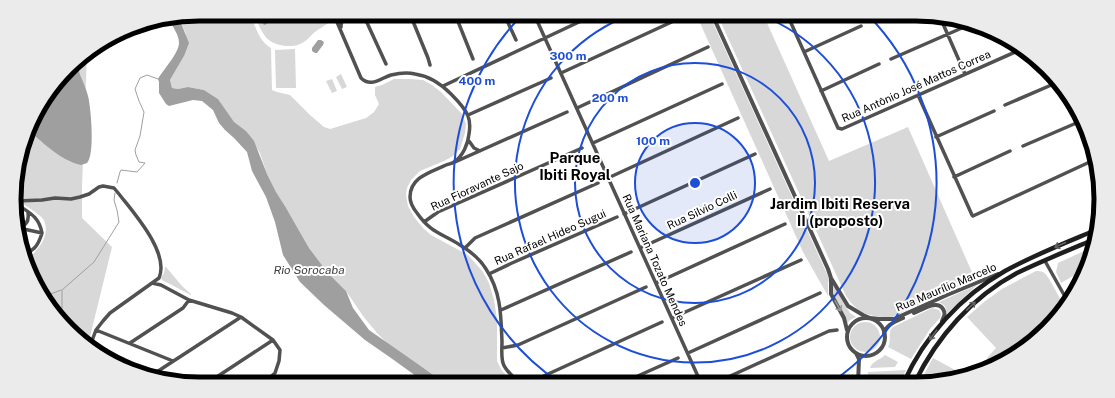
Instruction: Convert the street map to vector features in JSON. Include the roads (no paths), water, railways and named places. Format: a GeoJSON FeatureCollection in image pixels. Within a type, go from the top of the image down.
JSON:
{"type":"FeatureCollection","features":[{"type":"Feature","properties":{"kind":"main road"},"geometry":{"type":"LineString","coordinates":[[907,377],[919,355],[950,313],[983,285],[1004,271],[1091,232]]}},
{"type":"Feature","properties":{"kind":"main road"},"geometry":{"type":"LineString","coordinates":[[917,377],[924,363],[937,344],[954,323],[975,302],[1016,274],[1089,242]]}},
{"type":"Feature","properties":{"kind":"street"},"geometry":{"type":"LineString","coordinates":[[337,21],[361,78],[364,81],[373,83],[390,75],[405,73],[415,74],[428,77],[442,86],[456,99],[468,115],[470,124],[469,141],[463,152],[454,162]]}},
{"type":"Feature","properties":{"kind":"street"},"geometry":{"type":"LineString","coordinates":[[342,21],[340,25],[342,34]]}},
{"type":"Feature","properties":{"kind":"street"},"geometry":{"type":"LineString","coordinates":[[367,21],[386,64]]}},
{"type":"Feature","properties":{"kind":"street"},"geometry":{"type":"LineString","coordinates":[[413,21],[430,65]]}},
{"type":"Feature","properties":{"kind":"street"},"geometry":{"type":"LineString","coordinates":[[458,21],[473,59]]}},
{"type":"Feature","properties":{"kind":"street"},"geometry":{"type":"LineString","coordinates":[[507,21],[516,40]]}},
{"type":"Feature","properties":{"kind":"street","name":"Rua Mariana Tozato Mendes"},"geometry":{"type":"LineString","coordinates":[[537,21],[698,377]]}},
{"type":"Feature","properties":{"kind":"street"},"geometry":{"type":"LineString","coordinates":[[442,86],[581,21]]}},
{"type":"Feature","properties":{"kind":"street"},"geometry":{"type":"LineString","coordinates":[[561,73],[674,21]]}},
{"type":"Feature","properties":{"kind":"street"},"geometry":{"type":"LineString","coordinates":[[715,21],[828,268],[831,278],[848,306],[863,316],[880,324],[884,334]]}},
{"type":"Feature","properties":{"kind":"street"},"geometry":{"type":"LineString","coordinates":[[790,21],[821,91],[879,64]]}},
{"type":"Feature","properties":{"kind":"street"},"geometry":{"type":"LineString","coordinates":[[943,23],[965,74]]}},
{"type":"Feature","properties":{"kind":"street"},"geometry":{"type":"LineString","coordinates":[[804,52],[862,26]]}},
{"type":"Feature","properties":{"kind":"street"},"geometry":{"type":"LineString","coordinates":[[891,60],[963,27]]}},
{"type":"Feature","properties":{"kind":"street"},"geometry":{"type":"LineString","coordinates":[[577,108],[708,47]]}},
{"type":"Feature","properties":{"kind":"street","name":"Rua Antônio José Mattos Correa"},"geometry":{"type":"LineString","coordinates":[[821,91],[838,128],[842,129],[1016,52]]}},
{"type":"Feature","properties":{"kind":"street"},"geometry":{"type":"LineString","coordinates":[[468,115],[551,78]]}},
{"type":"Feature","properties":{"kind":"street"},"geometry":{"type":"LineString","coordinates":[[592,143],[722,84]]}},
{"type":"Feature","properties":{"kind":"street"},"geometry":{"type":"LineString","coordinates":[[1005,105],[1052,85]]}},
{"type":"Feature","properties":{"kind":"street"},"geometry":{"type":"LineString","coordinates":[[918,95],[972,216],[1090,162]]}},
{"type":"Feature","properties":{"kind":"street"},"geometry":{"type":"LineString","coordinates":[[936,137],[994,111]]}},
{"type":"Feature","properties":{"kind":"street"},"geometry":{"type":"LineString","coordinates":[[514,377],[504,367],[502,358],[501,310],[496,290],[489,274],[480,260],[465,248],[431,229],[424,222],[411,204],[410,192],[412,186],[422,175],[567,112]]}},
{"type":"Feature","properties":{"kind":"street"},"geometry":{"type":"LineString","coordinates":[[608,178],[738,118]]}},
{"type":"Feature","properties":{"kind":"street"},"geometry":{"type":"LineString","coordinates":[[1023,146],[1077,123]]}},
{"type":"Feature","properties":{"kind":"street"},"geometry":{"type":"LineString","coordinates":[[469,141],[474,148],[480,151]]}},
{"type":"Feature","properties":{"kind":"street","name":"Rua Fioravante Sajo"},"geometry":{"type":"LineString","coordinates":[[424,222],[438,212],[582,148]]}},
{"type":"Feature","properties":{"kind":"street"},"geometry":{"type":"LineString","coordinates":[[954,177],[1010,151]]}},
{"type":"Feature","properties":{"kind":"street"},"geometry":{"type":"LineString","coordinates":[[624,214],[755,154]]}},
{"type":"Feature","properties":{"kind":"street"},"geometry":{"type":"LineString","coordinates":[[465,248],[474,238],[598,183]]}},
{"type":"Feature","properties":{"kind":"street"},"geometry":{"type":"LineString","coordinates":[[21,201],[80,198],[99,187],[108,186],[114,188],[120,194],[150,235],[157,251],[161,269],[159,278],[110,313],[96,330],[92,341]]}},
{"type":"Feature","properties":{"kind":"street","name":"Rua Silvio Colli"},"geometry":{"type":"LineString","coordinates":[[640,248],[770,189]]}},
{"type":"Feature","properties":{"kind":"street"},"geometry":{"type":"LineString","coordinates":[[21,207],[38,220],[41,226],[42,234],[40,241],[34,249],[29,252]]}},
{"type":"Feature","properties":{"kind":"street"},"geometry":{"type":"LineString","coordinates":[[23,226],[29,217],[28,212]]}},
{"type":"Feature","properties":{"kind":"street","name":"Rua Rafael Hideo Sugui"},"geometry":{"type":"LineString","coordinates":[[489,274],[617,217]]}},
{"type":"Feature","properties":{"kind":"street"},"geometry":{"type":"LineString","coordinates":[[656,283],[785,224]]}},
{"type":"Feature","properties":{"kind":"street"},"geometry":{"type":"LineString","coordinates":[[24,229],[42,234]]}},
{"type":"Feature","properties":{"kind":"street"},"geometry":{"type":"LineString","coordinates":[[501,310],[631,252]]}},
{"type":"Feature","properties":{"kind":"street"},"geometry":{"type":"LineString","coordinates":[[672,318],[801,260]]}},
{"type":"Feature","properties":{"kind":"street"},"geometry":{"type":"LineString","coordinates":[[1045,261],[1065,296]]}},
{"type":"Feature","properties":{"kind":"street","name":"Rua Maurílio Marcelo"},"geometry":{"type":"LineString","coordinates":[[847,334],[849,328],[856,320],[863,318],[880,320],[894,319],[1004,271]]}},
{"type":"Feature","properties":{"kind":"street"},"geometry":{"type":"LineString","coordinates":[[831,278],[831,294],[844,318],[848,345],[859,359],[858,377]]}},
{"type":"Feature","properties":{"kind":"street"},"geometry":{"type":"LineString","coordinates":[[151,283],[161,285],[189,300],[241,317],[273,340],[280,350],[280,360],[275,373],[271,377]]}},
{"type":"Feature","properties":{"kind":"street"},"geometry":{"type":"LineString","coordinates":[[502,348],[518,346],[646,288]]}},
{"type":"Feature","properties":{"kind":"street"},"geometry":{"type":"LineString","coordinates":[[688,354],[820,293]]}},
{"type":"Feature","properties":{"kind":"street"},"geometry":{"type":"LineString","coordinates":[[130,343],[184,308],[189,300]]}},
{"type":"Feature","properties":{"kind":"street","name":"Rua Maurílio Marcelo"},"geometry":{"type":"LineString","coordinates":[[855,352],[866,355],[876,352],[883,344],[886,328],[890,324],[934,305],[939,305],[944,311],[945,315],[941,325]]}},
{"type":"Feature","properties":{"kind":"street"},"geometry":{"type":"LineString","coordinates":[[157,372],[241,317]]}},
{"type":"Feature","properties":{"kind":"street"},"geometry":{"type":"LineString","coordinates":[[542,377],[662,322]]}},
{"type":"Feature","properties":{"kind":"street"},"geometry":{"type":"LineString","coordinates":[[96,330],[173,361]]}},
{"type":"Feature","properties":{"kind":"street"},"geometry":{"type":"LineString","coordinates":[[728,377],[829,331],[837,330]]}},
{"type":"Feature","properties":{"kind":"street"},"geometry":{"type":"LineString","coordinates":[[217,377],[273,340]]}},
{"type":"Feature","properties":{"kind":"street"},"geometry":{"type":"LineString","coordinates":[[635,377],[678,358]]}},
{"type":"Feature","properties":{"kind":"water"},"geometry":{"type":"Polygon","coordinates":[[[261,21],[268,21],[267,24],[264,25],[261,21]]]}},
{"type":"Feature","properties":{"kind":"water","name":"Rio Sorocaba"},"geometry":{"type":"Polygon","coordinates":[[[181,22],[189,43],[184,56],[170,80],[172,88],[178,89],[188,87],[204,90],[218,99],[234,122],[246,131],[254,141],[276,192],[309,248],[328,273],[346,291],[353,308],[369,330],[436,377],[417,377],[365,340],[300,282],[283,255],[275,222],[266,197],[252,171],[247,152],[219,123],[213,110],[202,101],[193,100],[169,106],[166,104],[159,93],[158,79],[174,56],[178,47],[179,43],[176,31],[171,23],[181,22]]]}},
{"type":"Feature","properties":{"kind":"water"},"geometry":{"type":"Polygon","coordinates":[[[318,40],[324,42],[317,53],[315,53],[312,51],[312,48],[318,40]]]}},
{"type":"Feature","properties":{"kind":"water"},"geometry":{"type":"Polygon","coordinates":[[[78,69],[88,96],[91,120],[92,141],[91,151],[87,163],[81,165],[73,163],[47,146],[33,135],[39,120],[51,100],[78,69]]]}},
{"type":"Feature","properties":{"kind":"waterway"},"geometry":{"type":"LineString","coordinates":[[117,183],[121,170],[137,172],[145,163],[139,162],[135,150],[140,136],[144,112],[135,89],[140,78],[147,75],[158,79]]}},
{"type":"Feature","properties":{"kind":"waterway"},"geometry":{"type":"LineString","coordinates":[[61,311],[62,290],[94,262],[119,222],[114,200],[115,193]]}},
{"type":"Feature","properties":{"kind":"waterway"},"geometry":{"type":"LineString","coordinates":[[49,295],[61,290]]}},
{"type":"Feature","properties":{"kind":"district","name":"Parque Ibiti Royal"},"geometry":{"type":"Point","coordinates":[575,166]}},
{"type":"Feature","properties":{"kind":"district","name":"Jardim Ibiti Reserva II (proposto)"},"geometry":{"type":"Point","coordinates":[840,212]}}]}
